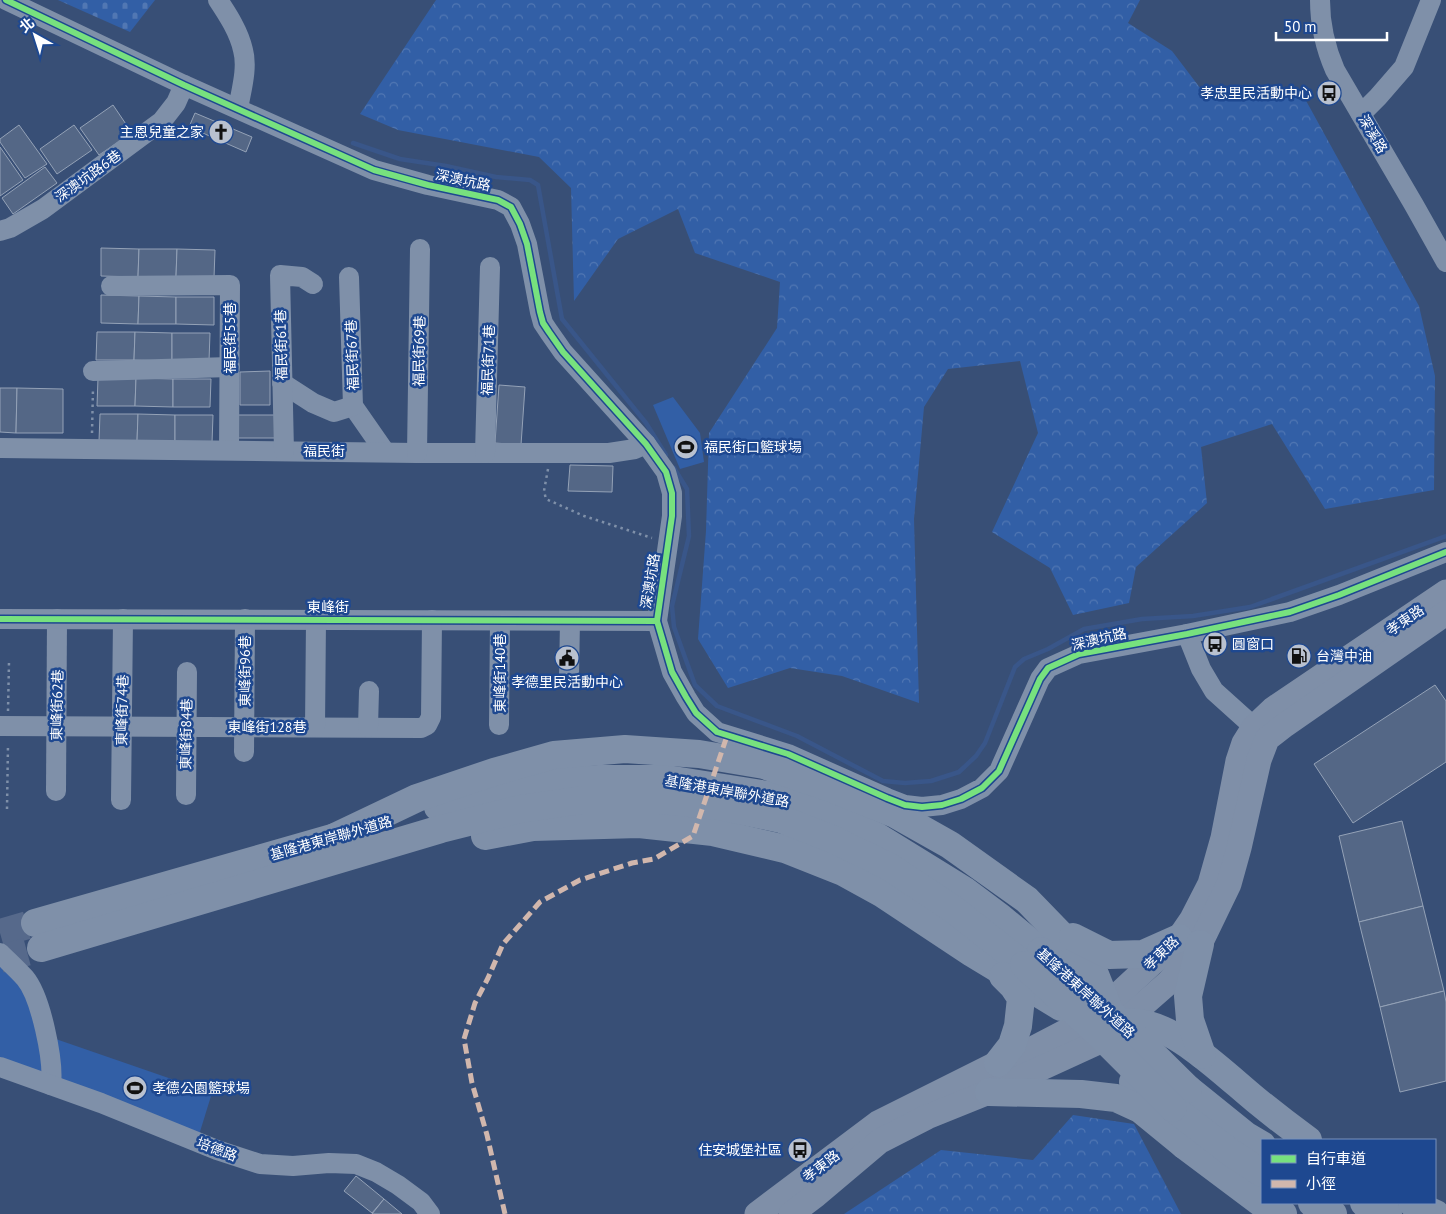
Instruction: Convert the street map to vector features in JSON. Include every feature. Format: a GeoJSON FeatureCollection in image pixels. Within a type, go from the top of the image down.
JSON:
{"type":"FeatureCollection","features":[{"type":"Feature","properties":{"kind":"highway"},"geometry":{"type":"LineString","coordinates":[[341,848],[417,798],[554,754],[625,749],[699,754],[764,765],[833,789],[895,814],[950,845],[1027,900],[1073,937],[1109,955],[1142,954],[1189,941],[1188,996],[1190,1020],[1202,1055]]}},
{"type":"Feature","properties":{"kind":"highway","name":"基隆港東岸聯外道路"},"geometry":{"type":"LineString","coordinates":[[38,936],[341,848],[438,807],[561,781],[667,779],[780,797],[810,807],[876,836],[959,900],[1001,918],[1032,958],[1115,1017],[1181,1099],[1230,1152],[1261,1171]]}},
{"type":"Feature","properties":{"kind":"highway"},"geometry":{"type":"LineString","coordinates":[[341,848],[533,827],[639,824],[713,832],[785,849],[843,872],[883,894],[972,953],[1000,973],[1013,986],[1021,998],[1018,1026],[1012,1045],[998,1063]]}},
{"type":"Feature","properties":{"kind":"highway"},"geometry":{"type":"LineString","coordinates":[[1027,900],[1092,968],[1112,1057],[1184,1145]]}},
{"type":"Feature","properties":{"kind":"highway"},"geometry":{"type":"LineString","coordinates":[[972,953],[1105,1022],[1150,1025],[1169,1034],[1202,1055],[1258,1102],[1307,1139]]}},
{"type":"Feature","properties":{"kind":"highway"},"geometry":{"type":"LineString","coordinates":[[989,1092],[1081,1094],[1116,1098],[1140,1109],[1184,1145],[1261,1203]]}},
{"type":"Feature","properties":{"kind":"highway","name":"基隆港東岸聯外道路"},"geometry":{"type":"LineString","coordinates":[[1181,1099],[1261,1144]]}},
{"type":"Feature","properties":{"kind":"highway"},"geometry":{"type":"LineString","coordinates":[[1264,1204],[1283,1214]]}},
{"type":"Feature","properties":{"kind":"highway"},"geometry":{"type":"LineString","coordinates":[[1314,1204],[1334,1214]]}},
{"type":"Feature","properties":{"kind":"highway"},"geometry":{"type":"LineString","coordinates":[[1366,1204],[1388,1214]]}},
{"type":"Feature","properties":{"kind":"highway"},"geometry":{"type":"LineString","coordinates":[[1414,1204],[1436,1214]]}},
{"type":"Feature","properties":{"kind":"main road","name":"孝東路"},"geometry":{"type":"LineString","coordinates":[[1189,941],[1192,919],[1210,884],[1223,838],[1238,761],[1244,744],[1254,727],[1273,709],[1446,592]]}},
{"type":"Feature","properties":{"kind":"main road","name":"孝東路"},"geometry":{"type":"LineString","coordinates":[[791,1214],[880,1141],[927,1117],[989,1092],[1169,982],[1189,941],[1229,884],[1259,760],[1267,739],[1446,613]]}},
{"type":"Feature","properties":{"kind":"main road","name":"孝東路"},"geometry":{"type":"LineString","coordinates":[[757,1214],[878,1123],[998,1063],[1105,1022]]}},
{"type":"Feature","properties":{"kind":"street","name":"深澳坑路"},"geometry":{"type":"LineString","coordinates":[[6,0],[238,109],[374,170],[428,185],[498,200],[511,208],[520,224],[527,244],[540,312],[548,332],[563,352],[646,444],[666,472],[672,493],[672,516],[656,621],[672,672],[696,713],[717,732],[788,754],[905,805],[922,807],[942,805],[961,799],[982,788],[999,771],[1040,678],[1048,668],[1079,654],[1188,634],[1290,612],[1339,595],[1446,552]]}},
{"type":"Feature","properties":{"kind":"street"},"geometry":{"type":"LineString","coordinates":[[218,0],[238,34],[244,51],[244,70],[238,109]]}},
{"type":"Feature","properties":{"kind":"street","name":"深溪路"},"geometry":{"type":"LineString","coordinates":[[1320,0],[1320,23],[1327,51],[1335,70],[1446,262]]}},
{"type":"Feature","properties":{"kind":"street"},"geometry":{"type":"LineString","coordinates":[[1360,114],[1378,97],[1404,67],[1431,0]]}},
{"type":"Feature","properties":{"kind":"street","name":"深澳坑路6巷"},"geometry":{"type":"LineString","coordinates":[[0,232],[43,209],[162,121],[176,104],[184,84]]}},
{"type":"Feature","properties":{"kind":"street","name":"福民街69巷"},"geometry":{"type":"LineString","coordinates":[[417,453],[420,249]]}},
{"type":"Feature","properties":{"kind":"street","name":"福民街71巷"},"geometry":{"type":"LineString","coordinates":[[485,453],[490,267]]}},
{"type":"Feature","properties":{"kind":"street","name":"福民街61巷"},"geometry":{"type":"LineString","coordinates":[[284,451],[280,275],[302,277],[313,284]]}},
{"type":"Feature","properties":{"kind":"street","name":"福民街67巷"},"geometry":{"type":"LineString","coordinates":[[349,278],[353,406],[385,452]]}},
{"type":"Feature","properties":{"kind":"street","name":"福民街55巷"},"geometry":{"type":"LineString","coordinates":[[111,286],[230,285],[229,450]]}},
{"type":"Feature","properties":{"kind":"street"},"geometry":{"type":"LineString","coordinates":[[93,371],[230,367]]}},
{"type":"Feature","properties":{"kind":"street"},"geometry":{"type":"LineString","coordinates":[[282,383],[313,403],[334,412],[353,406]]}},
{"type":"Feature","properties":{"kind":"street","name":"福民街"},"geometry":{"type":"LineString","coordinates":[[0,448],[417,453],[609,453],[635,449],[646,444]]}},
{"type":"Feature","properties":{"kind":"street","name":"東峰街"},"geometry":{"type":"LineString","coordinates":[[0,619],[656,621]]}},
{"type":"Feature","properties":{"kind":"street","name":"東峰街62巷"},"geometry":{"type":"LineString","coordinates":[[56,791],[57,619]]}},
{"type":"Feature","properties":{"kind":"street","name":"東峰街74巷"},"geometry":{"type":"LineString","coordinates":[[121,800],[123,619]]}},
{"type":"Feature","properties":{"kind":"street","name":"東峰街96巷"},"geometry":{"type":"LineString","coordinates":[[244,752],[245,620]]}},
{"type":"Feature","properties":{"kind":"street"},"geometry":{"type":"LineString","coordinates":[[315,727],[316,620]]}},
{"type":"Feature","properties":{"kind":"street","name":"東峰街128巷"},"geometry":{"type":"LineString","coordinates":[[0,726],[421,728],[427,725],[431,717],[432,620]]}},
{"type":"Feature","properties":{"kind":"street","name":"東峰街140巷"},"geometry":{"type":"LineString","coordinates":[[499,725],[500,620]]}},
{"type":"Feature","properties":{"kind":"street"},"geometry":{"type":"LineString","coordinates":[[569,677],[570,621]]}},
{"type":"Feature","properties":{"kind":"street"},"geometry":{"type":"LineString","coordinates":[[1188,634],[1201,669],[1214,691],[1254,727]]}},
{"type":"Feature","properties":{"kind":"street","name":"東峰街84巷"},"geometry":{"type":"LineString","coordinates":[[186,795],[187,672]]}},
{"type":"Feature","properties":{"kind":"street"},"geometry":{"type":"LineString","coordinates":[[368,691],[368,727]]}},
{"type":"Feature","properties":{"kind":"street"},"geometry":{"type":"LineString","coordinates":[[0,953],[26,979],[38,1002],[52,1072],[51,1085]]}},
{"type":"Feature","properties":{"kind":"street","name":"培德路"},"geometry":{"type":"LineString","coordinates":[[0,1067],[260,1164],[293,1166],[356,1164],[376,1172],[398,1185],[421,1202],[430,1214]]}},
{"type":"Feature","properties":{"kind":"path"},"geometry":{"type":"LineString","coordinates":[[92,449],[93,371]]}},
{"type":"Feature","properties":{"kind":"path"},"geometry":{"type":"LineString","coordinates":[[550,453],[544,492],[546,500],[584,516],[668,544]]}},
{"type":"Feature","properties":{"kind":"green space"},"geometry":{"type":"Polygon","coordinates":[[[58,0],[155,0],[130,32],[58,0]]]}},
{"type":"Feature","properties":{"kind":"green space"},"geometry":{"type":"Polygon","coordinates":[[[436,0],[1140,0],[1128,23],[1172,51],[1207,97],[1304,97],[1419,306],[1435,376],[1434,490],[1325,509],[1272,424],[1201,447],[1207,503],[1136,567],[1129,603],[1073,615],[1050,568],[992,532],[1038,433],[1020,361],[948,369],[924,407],[914,519],[919,703],[842,676],[790,668],[728,688],[698,639],[706,531],[709,433],[777,328],[780,282],[695,253],[678,209],[618,239],[574,301],[571,188],[539,157],[398,130],[360,114],[436,0]]]}},
{"type":"Feature","properties":{"kind":"green space","name":"福民街口籃球場"},"geometry":{"type":"Polygon","coordinates":[[[673,397],[700,433],[704,462],[680,469],[653,405],[673,397]]]}},
{"type":"Feature","properties":{"kind":"green space"},"geometry":{"type":"Polygon","coordinates":[[[2,964],[34,1004],[46,1079],[0,1063],[0,965],[2,964]]]}},
{"type":"Feature","properties":{"kind":"green space","name":"孝德公園籃球場"},"geometry":{"type":"Polygon","coordinates":[[[50,1037],[212,1093],[198,1138],[59,1082],[50,1037]]]}},
{"type":"Feature","properties":{"kind":"green space"},"geometry":{"type":"Polygon","coordinates":[[[1073,1115],[1134,1124],[1181,1214],[844,1214],[941,1150],[1033,1160],[1073,1115]]]}},
{"type":"Feature","properties":{"kind":"building"},"geometry":{"type":"Polygon","coordinates":[[[113,105],[132,133],[99,155],[80,128],[113,105]]]}},
{"type":"Feature","properties":{"kind":"building","name":"主恩兒童之家"},"geometry":{"type":"Polygon","coordinates":[[[195,113],[252,137],[246,152],[189,127],[195,113]]]}},
{"type":"Feature","properties":{"kind":"building"},"geometry":{"type":"Polygon","coordinates":[[[19,125],[47,164],[25,178],[0,142],[0,139],[19,125]]]}},
{"type":"Feature","properties":{"kind":"building"},"geometry":{"type":"Polygon","coordinates":[[[74,125],[92,150],[57,174],[40,149],[74,125]]]}},
{"type":"Feature","properties":{"kind":"building"},"geometry":{"type":"Polygon","coordinates":[[[0,147],[23,180],[0,196],[0,147]]]}},
{"type":"Feature","properties":{"kind":"building"},"geometry":{"type":"Polygon","coordinates":[[[45,167],[57,183],[13,214],[2,198],[45,167]]]}},
{"type":"Feature","properties":{"kind":"building"},"geometry":{"type":"Polygon","coordinates":[[[101,248],[139,249],[138,277],[101,276],[101,248]]]}},
{"type":"Feature","properties":{"kind":"building"},"geometry":{"type":"Polygon","coordinates":[[[139,249],[177,249],[176,277],[138,277],[139,249]]]}},
{"type":"Feature","properties":{"kind":"building"},"geometry":{"type":"Polygon","coordinates":[[[177,249],[215,250],[214,278],[176,277],[177,249]]]}},
{"type":"Feature","properties":{"kind":"building"},"geometry":{"type":"Polygon","coordinates":[[[101,295],[139,296],[138,324],[101,323],[101,295]]]}},
{"type":"Feature","properties":{"kind":"building"},"geometry":{"type":"Polygon","coordinates":[[[139,296],[176,297],[176,324],[138,324],[139,296]]]}},
{"type":"Feature","properties":{"kind":"building"},"geometry":{"type":"Polygon","coordinates":[[[176,297],[214,297],[214,325],[176,324],[176,297]]]}},
{"type":"Feature","properties":{"kind":"building"},"geometry":{"type":"Polygon","coordinates":[[[97,332],[135,332],[134,360],[96,360],[97,332]]]}},
{"type":"Feature","properties":{"kind":"building"},"geometry":{"type":"Polygon","coordinates":[[[135,332],[172,333],[172,361],[134,360],[135,332]]]}},
{"type":"Feature","properties":{"kind":"building"},"geometry":{"type":"Polygon","coordinates":[[[172,333],[210,333],[209,361],[172,361],[172,333]]]}},
{"type":"Feature","properties":{"kind":"building"},"geometry":{"type":"Polygon","coordinates":[[[270,371],[270,405],[240,405],[240,372],[270,371]]]}},
{"type":"Feature","properties":{"kind":"building"},"geometry":{"type":"Polygon","coordinates":[[[98,378],[136,378],[135,406],[97,406],[98,378]]]}},
{"type":"Feature","properties":{"kind":"building"},"geometry":{"type":"Polygon","coordinates":[[[136,378],[173,379],[173,407],[135,406],[136,378]]]}},
{"type":"Feature","properties":{"kind":"building"},"geometry":{"type":"Polygon","coordinates":[[[173,379],[211,379],[210,407],[173,407],[173,379]]]}},
{"type":"Feature","properties":{"kind":"building"},"geometry":{"type":"Polygon","coordinates":[[[499,385],[525,387],[521,445],[495,443],[499,385]]]}},
{"type":"Feature","properties":{"kind":"building"},"geometry":{"type":"Polygon","coordinates":[[[0,388],[17,388],[16,433],[0,432],[0,388]]]}},
{"type":"Feature","properties":{"kind":"building"},"geometry":{"type":"Polygon","coordinates":[[[17,388],[63,389],[63,433],[16,433],[17,388]]]}},
{"type":"Feature","properties":{"kind":"building"},"geometry":{"type":"Polygon","coordinates":[[[100,414],[138,414],[137,442],[99,441],[100,414]]]}},
{"type":"Feature","properties":{"kind":"building"},"geometry":{"type":"Polygon","coordinates":[[[138,414],[175,415],[175,443],[137,442],[138,414]]]}},
{"type":"Feature","properties":{"kind":"building"},"geometry":{"type":"Polygon","coordinates":[[[175,415],[213,415],[212,443],[175,443],[175,415]]]}},
{"type":"Feature","properties":{"kind":"building"},"geometry":{"type":"Polygon","coordinates":[[[238,415],[281,415],[281,438],[238,438],[238,415]]]}},
{"type":"Feature","properties":{"kind":"building"},"geometry":{"type":"Polygon","coordinates":[[[570,465],[613,466],[612,492],[568,491],[570,465]]]}},
{"type":"Feature","properties":{"kind":"building"},"geometry":{"type":"Polygon","coordinates":[[[1435,685],[1446,701],[1446,762],[1353,823],[1314,764],[1435,685]]]}},
{"type":"Feature","properties":{"kind":"building"},"geometry":{"type":"Polygon","coordinates":[[[1402,821],[1423,906],[1359,922],[1339,836],[1402,821]]]}},
{"type":"Feature","properties":{"kind":"building"},"geometry":{"type":"Polygon","coordinates":[[[1423,906],[1444,991],[1380,1007],[1359,922],[1423,906]]]}},
{"type":"Feature","properties":{"kind":"building"},"geometry":{"type":"Polygon","coordinates":[[[1444,991],[1446,1002],[1446,1081],[1400,1092],[1380,1007],[1444,991]]]}},
{"type":"Feature","properties":{"kind":"building"},"geometry":{"type":"Polygon","coordinates":[[[356,1176],[384,1199],[372,1213],[344,1191],[356,1176]]]}},
{"type":"Feature","properties":{"kind":"building"},"geometry":{"type":"Polygon","coordinates":[[[384,1199],[402,1214],[372,1214],[384,1199]]]}},
{"type":"Feature","properties":{"kind":"waterway"},"geometry":{"type":"LineString","coordinates":[[353,143],[400,159],[446,166],[496,177],[530,180],[538,185],[562,319],[646,423],[666,455]]}},
{"type":"Feature","properties":{"kind":"waterway"},"geometry":{"type":"LineString","coordinates":[[674,468],[687,489],[689,536],[672,606],[674,627],[695,685],[717,706],[797,736],[883,781],[905,783],[931,781],[959,772],[976,756],[985,743],[1015,667],[1024,659],[1048,649],[1084,629],[1142,619],[1193,616],[1250,607],[1446,536]]}},
{"type":"Feature","properties":{"kind":"tunnel"},"geometry":{"type":"LineString","coordinates":[[0,933],[35,923]]}},
{"type":"Feature","properties":{"kind":"tunnel"},"geometry":{"type":"LineString","coordinates":[[0,959],[41,948]]}},
{"type":"Feature","properties":{"kind":"marked path"},"geometry":{"type":"LineString","coordinates":[[505,1214],[487,1135],[472,1083],[464,1039],[475,1003],[503,944],[540,902],[580,880],[632,863],[654,859],[693,836],[727,736]]}},
{"type":"Feature","properties":{"kind":"cycle path"},"geometry":{"type":"LineString","coordinates":[[6,0],[184,85],[374,170],[428,185],[498,200],[511,207],[520,224],[527,244],[543,323],[563,352],[646,444],[666,472],[672,493],[672,516],[657,621],[672,672],[696,713],[717,732],[788,754],[905,805],[922,807],[942,805],[961,799],[982,788],[999,771],[1040,679],[1048,668],[1079,654],[1290,612],[1339,595],[1446,552]]}},
{"type":"Feature","properties":{"kind":"cycle path"},"geometry":{"type":"LineString","coordinates":[[0,619],[657,621]]}},
{"type":"Feature","properties":{"kind":"place","name":"孝忠里民活動中心"},"geometry":{"type":"Point","coordinates":[1329,93]}},
{"type":"Feature","properties":{"kind":"place","name":"主恩兒童之家"},"geometry":{"type":"Point","coordinates":[221,132]}},
{"type":"Feature","properties":{"kind":"place","name":"福民街口籃球場"},"geometry":{"type":"Point","coordinates":[686,447]}},
{"type":"Feature","properties":{"kind":"place","name":"圓窗口"},"geometry":{"type":"Point","coordinates":[1215,644]}},
{"type":"Feature","properties":{"kind":"place","name":"台灣中油"},"geometry":{"type":"Point","coordinates":[1299,656]}},
{"type":"Feature","properties":{"kind":"place","name":"孝德里民活動中心"},"geometry":{"type":"Point","coordinates":[567,658]}},
{"type":"Feature","properties":{"kind":"place","name":"孝德公園籃球場"},"geometry":{"type":"Point","coordinates":[135,1088]}},
{"type":"Feature","properties":{"kind":"place","name":"住安城堡社區"},"geometry":{"type":"Point","coordinates":[800,1150]}}]}
